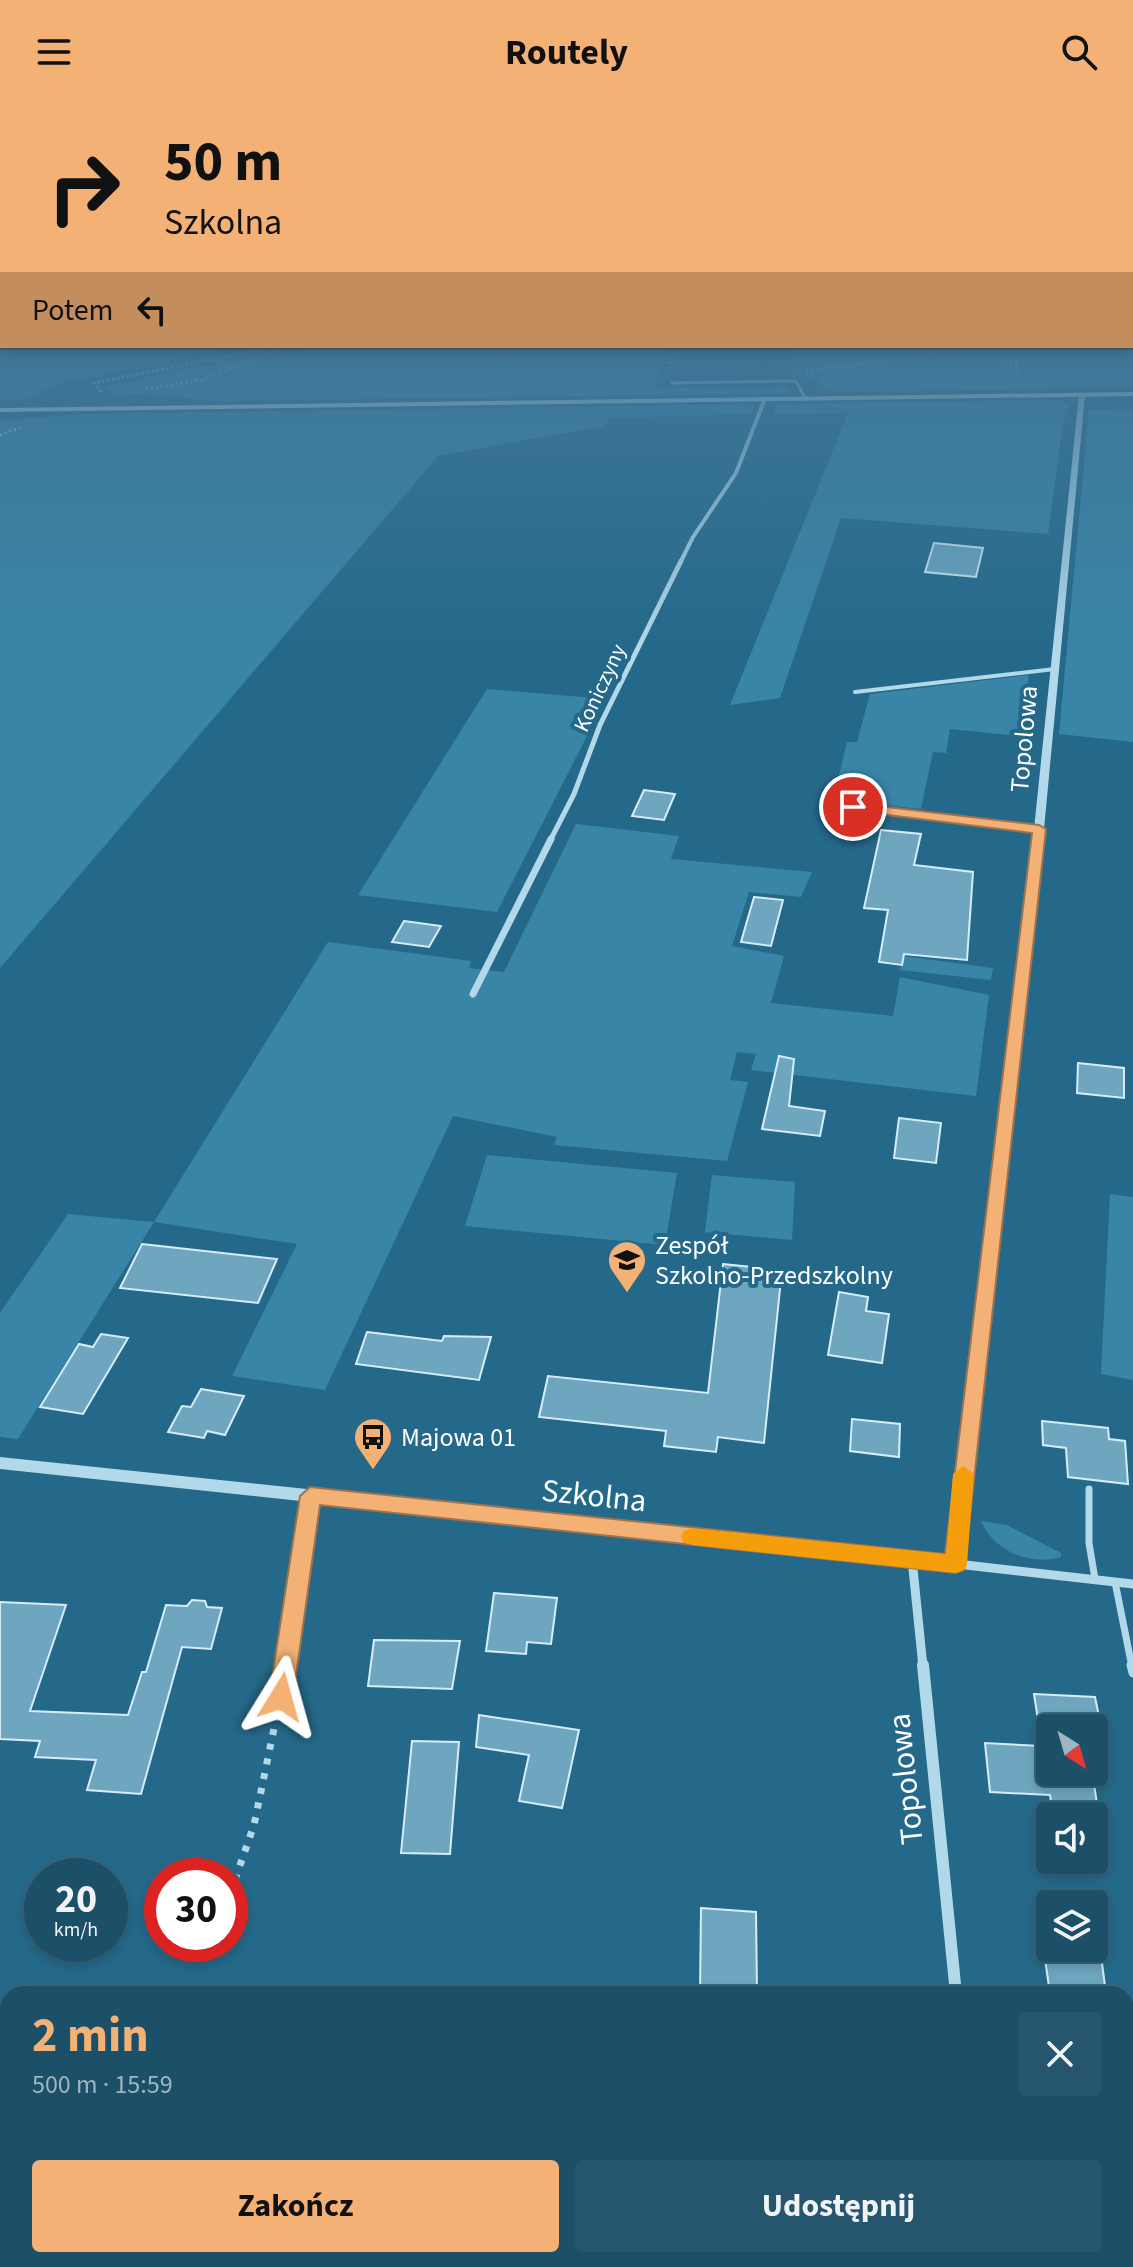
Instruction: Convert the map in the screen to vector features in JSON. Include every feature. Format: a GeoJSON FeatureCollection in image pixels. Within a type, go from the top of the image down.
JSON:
{"type":"FeatureCollection","features":[{"type":"Feature","properties":{"kind":"street","name":"Koniczyny"},"geometry":{"type":"LineString","coordinates":[[473,994],[574,794],[600,725],[693,537],[712,516],[748,447]]}},
{"type":"Feature","properties":{"kind":"street","name":"Topolowa"},"geometry":{"type":"LineString","coordinates":[[956,1564],[960,1505],[1039,829],[1077,447]]}},
{"type":"Feature","properties":{"kind":"street"},"geometry":{"type":"LineString","coordinates":[[853,807],[1039,829]]}},
{"type":"Feature","properties":{"kind":"street","name":"Szkolna"},"geometry":{"type":"LineString","coordinates":[[0,1463],[1133,1584]]}},
{"type":"Feature","properties":{"kind":"street"},"geometry":{"type":"LineString","coordinates":[[281,1697],[310,1496]]}},
{"type":"Feature","properties":{"kind":"street","name":"Topolowa"},"geometry":{"type":"LineString","coordinates":[[912,1559],[955,1986]]}},
{"type":"Feature","properties":{"kind":"lane"},"geometry":{"type":"LineString","coordinates":[[855,692],[1055,669]]}},
{"type":"Feature","properties":{"kind":"lane"},"geometry":{"type":"LineString","coordinates":[[1089,1489],[1089,1543],[1095,1579]]}},
{"type":"Feature","properties":{"kind":"lane"},"geometry":{"type":"LineString","coordinates":[[1115,1582],[1133,1673]]}},
{"type":"Feature","properties":{"kind":"path"},"geometry":{"type":"LineString","coordinates":[[243,1858],[254,1825],[281,1697]]}},
{"type":"Feature","properties":{"kind":"shaded area"},"geometry":{"type":"Polygon","coordinates":[[[0,447],[488,447],[438,456],[0,968],[0,447]]]}},
{"type":"Feature","properties":{"kind":"shaded area"},"geometry":{"type":"Polygon","coordinates":[[[834,447],[1060,447],[1048,534],[841,518],[780,698],[730,705],[834,447]]]}},
{"type":"Feature","properties":{"kind":"shaded area"},"geometry":{"type":"Polygon","coordinates":[[[1086,447],[1133,447],[1133,742],[1059,734],[1086,447]]]}},
{"type":"Feature","properties":{"kind":"shaded area"},"geometry":{"type":"Polygon","coordinates":[[[1029,675],[1022,731],[1010,730],[1009,735],[950,729],[946,753],[933,752],[921,809],[841,800],[834,796],[847,742],[857,742],[870,694],[1029,675]]]}},
{"type":"Feature","properties":{"kind":"shaded area"},"geometry":{"type":"Polygon","coordinates":[[[487,689],[606,699],[497,912],[358,895],[487,689]]]}},
{"type":"Feature","properties":{"kind":"shaded area"},"geometry":{"type":"Polygon","coordinates":[[[576,824],[679,836],[671,859],[812,872],[801,897],[749,892],[732,946],[784,956],[771,1003],[893,1016],[900,977],[989,995],[976,1096],[751,1070],[756,1054],[737,1052],[730,1080],[748,1082],[727,1161],[554,1145],[557,1137],[453,1116],[325,1390],[232,1376],[297,1244],[154,1222],[328,942],[471,961],[469,968],[504,972],[576,824]]]}},
{"type":"Feature","properties":{"kind":"shaded area"},"geometry":{"type":"Polygon","coordinates":[[[903,956],[993,968],[991,980],[900,970],[903,956]]]}},
{"type":"Feature","properties":{"kind":"shaded area"},"geometry":{"type":"Polygon","coordinates":[[[487,1155],[677,1173],[665,1245],[465,1226],[487,1155]]]}},
{"type":"Feature","properties":{"kind":"shaded area"},"geometry":{"type":"Polygon","coordinates":[[[712,1175],[795,1182],[792,1240],[705,1232],[712,1175]]]}},
{"type":"Feature","properties":{"kind":"shaded area"},"geometry":{"type":"Polygon","coordinates":[[[1110,1194],[1133,1197],[1133,1380],[1101,1374],[1110,1194]]]}},
{"type":"Feature","properties":{"kind":"shaded area"},"geometry":{"type":"Polygon","coordinates":[[[68,1214],[154,1222],[18,1439],[0,1437],[0,1313],[68,1214]]]}},
{"type":"Feature","properties":{"kind":"shaded area"},"geometry":{"type":"Polygon","coordinates":[[[981,1521],[1007,1525],[1061,1553],[1061,1557],[1037,1559],[1014,1554],[994,1541],[981,1521]]]}},
{"type":"Feature","properties":{"kind":"building"},"geometry":{"type":"Polygon","coordinates":[[[934,543],[983,548],[976,577],[925,572],[934,543]]]}},
{"type":"Feature","properties":{"kind":"building"},"geometry":{"type":"Polygon","coordinates":[[[644,790],[675,794],[664,820],[632,816],[644,790]]]}},
{"type":"Feature","properties":{"kind":"building"},"geometry":{"type":"Polygon","coordinates":[[[881,830],[921,834],[914,865],[973,872],[967,960],[904,954],[902,965],[879,962],[888,910],[864,908],[881,830]]]}},
{"type":"Feature","properties":{"kind":"building"},"geometry":{"type":"Polygon","coordinates":[[[754,897],[783,900],[771,946],[741,942],[754,897]]]}},
{"type":"Feature","properties":{"kind":"building"},"geometry":{"type":"Polygon","coordinates":[[[404,921],[441,926],[429,947],[392,942],[404,921]]]}},
{"type":"Feature","properties":{"kind":"building"},"geometry":{"type":"Polygon","coordinates":[[[779,1056],[794,1059],[789,1106],[825,1111],[820,1136],[762,1129],[779,1056]]]}},
{"type":"Feature","properties":{"kind":"building"},"geometry":{"type":"Polygon","coordinates":[[[1078,1063],[1124,1068],[1124,1098],[1077,1093],[1078,1063]]]}},
{"type":"Feature","properties":{"kind":"building"},"geometry":{"type":"Polygon","coordinates":[[[899,1118],[941,1123],[936,1163],[894,1158],[899,1118]]]}},
{"type":"Feature","properties":{"kind":"building"},"geometry":{"type":"Polygon","coordinates":[[[142,1244],[277,1259],[258,1303],[120,1288],[142,1244]]]}},
{"type":"Feature","properties":{"kind":"building"},"geometry":{"type":"Polygon","coordinates":[[[723,1264],[782,1270],[764,1443],[718,1437],[716,1452],[664,1446],[666,1431],[539,1417],[548,1376],[708,1393],[723,1264]]]}},
{"type":"Feature","properties":{"kind":"building"},"geometry":{"type":"Polygon","coordinates":[[[839,1292],[868,1297],[866,1311],[889,1314],[882,1363],[828,1355],[839,1292]]]}},
{"type":"Feature","properties":{"kind":"building"},"geometry":{"type":"Polygon","coordinates":[[[367,1332],[442,1341],[444,1336],[491,1337],[479,1380],[356,1364],[367,1332]]]}},
{"type":"Feature","properties":{"kind":"building"},"geometry":{"type":"Polygon","coordinates":[[[101,1334],[128,1338],[83,1414],[40,1407],[79,1344],[93,1347],[101,1334]]]}},
{"type":"Feature","properties":{"kind":"building"},"geometry":{"type":"Polygon","coordinates":[[[201,1389],[244,1396],[225,1435],[207,1431],[204,1438],[168,1432],[182,1406],[191,1407],[201,1389]]]}},
{"type":"Feature","properties":{"kind":"building"},"geometry":{"type":"Polygon","coordinates":[[[852,1419],[900,1424],[899,1457],[850,1451],[852,1419]]]}},
{"type":"Feature","properties":{"kind":"building"},"geometry":{"type":"Polygon","coordinates":[[[1042,1421],[1108,1428],[1109,1439],[1125,1441],[1128,1484],[1068,1477],[1066,1448],[1043,1445],[1042,1421]]]}},
{"type":"Feature","properties":{"kind":"building"},"geometry":{"type":"Polygon","coordinates":[[[494,1593],[557,1598],[551,1644],[527,1642],[526,1654],[486,1651],[494,1593]]]}},
{"type":"Feature","properties":{"kind":"building"},"geometry":{"type":"Polygon","coordinates":[[[192,1600],[205,1601],[207,1607],[222,1608],[211,1649],[182,1647],[141,1794],[87,1790],[96,1760],[35,1757],[40,1741],[0,1739],[0,1602],[66,1605],[30,1711],[128,1715],[142,1672],[146,1672],[166,1605],[187,1606],[192,1600]]]}},
{"type":"Feature","properties":{"kind":"building"},"geometry":{"type":"Polygon","coordinates":[[[374,1640],[460,1641],[452,1689],[368,1686],[374,1640]]]}},
{"type":"Feature","properties":{"kind":"building"},"geometry":{"type":"Polygon","coordinates":[[[1034,1694],[1095,1697],[1098,1714],[1037,1714],[1034,1694]]]}},
{"type":"Feature","properties":{"kind":"building"},"geometry":{"type":"Polygon","coordinates":[[[479,1715],[579,1730],[562,1808],[519,1801],[529,1755],[476,1747],[479,1715]]]}},
{"type":"Feature","properties":{"kind":"building"},"geometry":{"type":"Polygon","coordinates":[[[412,1741],[459,1742],[450,1854],[401,1853],[412,1741]]]}},
{"type":"Feature","properties":{"kind":"building"},"geometry":{"type":"Polygon","coordinates":[[[985,1743],[1036,1746],[1036,1786],[1094,1786],[1097,1802],[1051,1802],[1050,1795],[990,1792],[985,1743]]]}},
{"type":"Feature","properties":{"kind":"building"},"geometry":{"type":"Polygon","coordinates":[[[701,1908],[756,1912],[757,1986],[700,1986],[701,1908]]]}},
{"type":"Feature","properties":{"kind":"building"},"geometry":{"type":"Polygon","coordinates":[[[1045,1962],[1102,1963],[1105,1986],[1049,1986],[1045,1962]]]}},
{"type":"Feature","properties":{"kind":"slow traffic"},"geometry":{"type":"LineString","coordinates":[[692,1537],[956,1564],[963,1474]]}},
{"type":"Feature","properties":{"kind":"place","name":"Zespół Szkolno-Przedszkolny"},"geometry":{"type":"Point","coordinates":[627,1294]}},
{"type":"Feature","properties":{"kind":"place","name":"Majowa 01"},"geometry":{"type":"Point","coordinates":[373,1471]}},
{"type":"Feature","properties":{"kind":"route"},"geometry":{"type":"LineString","coordinates":[[281,1697],[310,1496],[956,1564],[960,1505],[1039,829],[853,807]]}}]}
